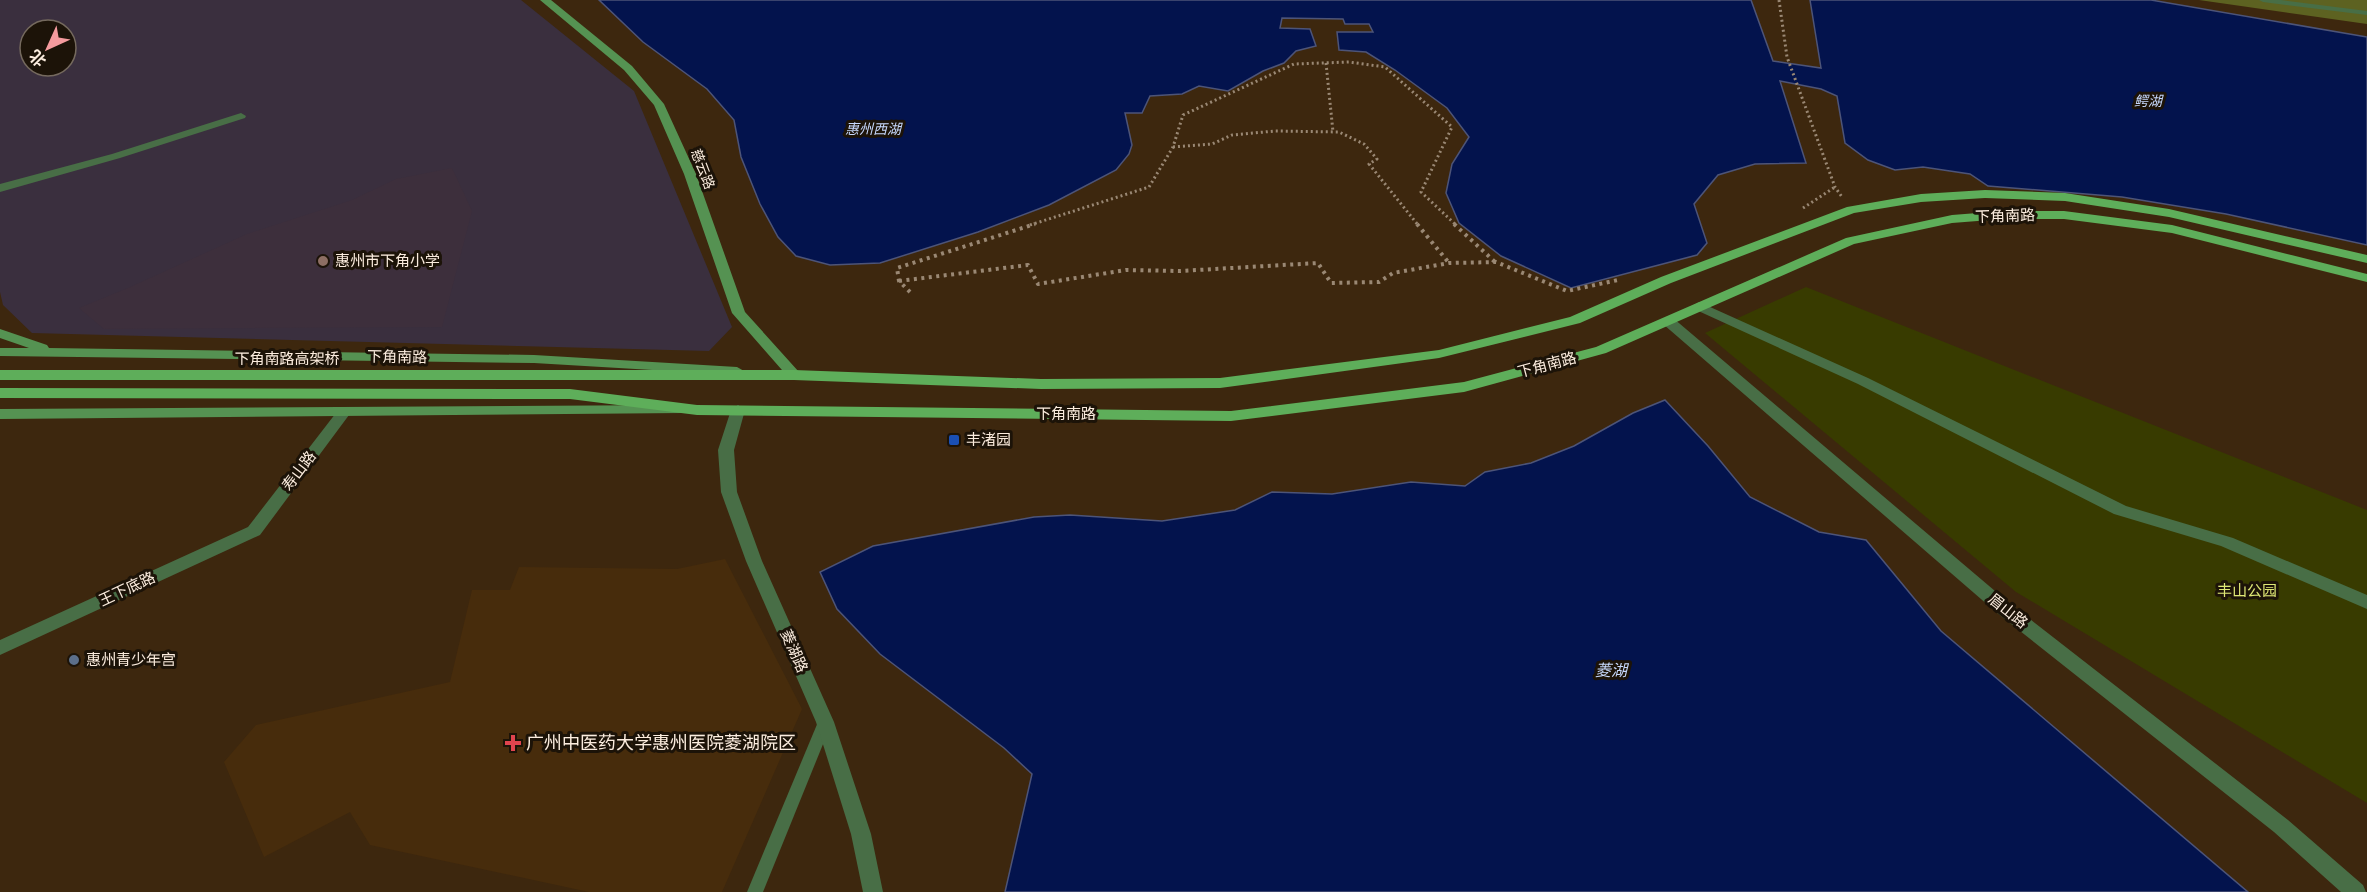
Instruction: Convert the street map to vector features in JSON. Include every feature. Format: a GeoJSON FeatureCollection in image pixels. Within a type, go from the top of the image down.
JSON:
{"type":"FeatureCollection","features":[{"type":"Feature","properties":{"kind":"main road","name":"慈云路"},"geometry":{"type":"LineString","coordinates":[[545,0],[628,68],[660,104],[690,174],[739,313],[794,375]]}},
{"type":"Feature","properties":{"kind":"main road","name":"下角南路"},"geometry":{"type":"LineString","coordinates":[[0,352],[534,359],[794,375],[1041,384],[1220,383],[1439,354],[1575,320],[1666,280],[1851,210],[1921,198],[1985,194],[2065,197],[2169,213],[2367,259]]}},
{"type":"Feature","properties":{"kind":"main road","name":"下角南路"},"geometry":{"type":"LineString","coordinates":[[0,414],[738,410],[1231,416],[1464,387],[1601,350],[1850,241],[1941,221],[2003,215],[2064,215],[2172,230],[2367,278]]}},
{"type":"Feature","properties":{"kind":"main road"},"geometry":{"type":"LineString","coordinates":[[0,333],[63,353]]}},
{"type":"Feature","properties":{"kind":"main road","name":"下角南路高架桥"},"geometry":{"type":"LineString","coordinates":[[0,375],[574,376]]}},
{"type":"Feature","properties":{"kind":"main road","name":"下角南路"},"geometry":{"type":"LineString","coordinates":[[574,376],[794,375]]}},
{"type":"Feature","properties":{"kind":"main road","name":"下角南路"},"geometry":{"type":"LineString","coordinates":[[0,393],[570,394],[697,410]]}},
{"type":"Feature","properties":{"kind":"street"},"geometry":{"type":"LineString","coordinates":[[0,188],[116,156],[242,116]]}},
{"type":"Feature","properties":{"kind":"street"},"geometry":{"type":"LineString","coordinates":[[1699,306],[1863,381],[2120,510],[2228,542],[2367,602]]}},
{"type":"Feature","properties":{"kind":"street","name":"眉山路"},"geometry":{"type":"LineString","coordinates":[[1668,321],[2002,607],[2281,826],[2356,892]]}},
{"type":"Feature","properties":{"kind":"street","name":"菱湖路"},"geometry":{"type":"LineString","coordinates":[[738,410],[726,450],[729,492],[754,561],[825,722],[861,834],[873,892]]}},
{"type":"Feature","properties":{"kind":"street","name":"寿山路"},"geometry":{"type":"LineString","coordinates":[[254,531],[344,412]]}},
{"type":"Feature","properties":{"kind":"street","name":"王下底路"},"geometry":{"type":"LineString","coordinates":[[0,648],[254,531]]}},
{"type":"Feature","properties":{"kind":"lane"},"geometry":{"type":"LineString","coordinates":[[2263,0],[2367,13]]}},
{"type":"Feature","properties":{"kind":"lane"},"geometry":{"type":"LineString","coordinates":[[755,892],[825,722]]}},
{"type":"Feature","properties":{"kind":"path"},"geometry":{"type":"LineString","coordinates":[[1779,0],[1787,57],[1796,85],[1834,187],[1851,210]]}},
{"type":"Feature","properties":{"kind":"path"},"geometry":{"type":"LineString","coordinates":[[910,292],[899,281],[897,268],[1149,187],[1173,147],[1183,115],[1294,64],[1349,62],[1385,67],[1452,127],[1421,192],[1496,262],[1566,291],[1624,278]]}},
{"type":"Feature","properties":{"kind":"path"},"geometry":{"type":"LineString","coordinates":[[1326,63],[1333,132]]}},
{"type":"Feature","properties":{"kind":"path"},"geometry":{"type":"LineString","coordinates":[[1173,147],[1212,144],[1232,135],[1275,131],[1339,132],[1364,144],[1371,151],[1377,159],[1369,164],[1449,263]]}},
{"type":"Feature","properties":{"kind":"path"},"geometry":{"type":"LineString","coordinates":[[1798,211],[1834,187]]}},
{"type":"Feature","properties":{"kind":"path"},"geometry":{"type":"LineString","coordinates":[[899,281],[1028,265],[1038,284],[1126,270],[1180,271],[1318,263],[1331,283],[1378,282],[1393,273],[1449,263],[1496,262]]}},
{"type":"Feature","properties":{"kind":"shaded area"},"geometry":{"type":"Polygon","coordinates":[[[0,0],[521,0],[634,91],[732,327],[709,351],[32,333],[3,305],[0,292],[0,0]]]}},
{"type":"Feature","properties":{"kind":"shaded area","name":"惠州市下角小学"},"geometry":{"type":"Polygon","coordinates":[[[452,168],[472,211],[442,327],[104,329],[79,308],[247,234],[352,200],[396,179],[452,168]]]}},
{"type":"Feature","properties":{"kind":"shaded area","name":"广州中医药大学惠州医院菱湖院区"},"geometry":{"type":"Polygon","coordinates":[[[725,559],[802,709],[722,892],[589,892],[370,845],[350,812],[264,857],[224,762],[256,725],[450,682],[472,590],[510,590],[519,567],[677,569],[725,559]]]}},
{"type":"Feature","properties":{"kind":"green space"},"geometry":{"type":"Polygon","coordinates":[[[2199,0],[2367,0],[2367,24],[2199,0]]]}},
{"type":"Feature","properties":{"kind":"green space","name":"丰山公园"},"geometry":{"type":"Polygon","coordinates":[[[1806,287],[2367,510],[2367,803],[2016,592],[1705,333],[1806,287]]]}},
{"type":"Feature","properties":{"kind":"water","name":"惠州西湖"},"geometry":{"type":"Polygon","coordinates":[[[599,0],[1751,0],[1773,61],[1821,68],[1810,0],[2151,0],[2367,37],[2367,245],[2226,214],[2122,197],[1988,186],[1970,174],[1923,167],[1895,170],[1868,160],[1845,143],[1837,96],[1821,89],[1780,81],[1806,163],[1755,164],[1718,175],[1694,204],[1707,243],[1697,255],[1571,288],[1501,256],[1459,223],[1446,193],[1452,164],[1469,137],[1447,108],[1395,70],[1366,52],[1339,50],[1337,32],[1373,32],[1369,24],[1345,24],[1343,19],[1282,18],[1280,28],[1310,29],[1316,46],[1296,51],[1284,63],[1263,71],[1228,91],[1199,86],[1182,94],[1150,96],[1142,113],[1125,113],[1132,145],[1129,154],[1116,170],[1049,205],[978,232],[880,263],[830,265],[796,256],[778,237],[760,204],[741,157],[734,120],[707,89],[643,42],[599,0]]]}},
{"type":"Feature","properties":{"kind":"water","name":"菱湖"},"geometry":{"type":"Polygon","coordinates":[[[1665,400],[1708,446],[1750,497],[1819,532],[1866,540],[1941,631],[2248,892],[1005,892],[1032,774],[1004,748],[880,654],[837,609],[820,572],[873,546],[1034,517],[1070,515],[1162,521],[1235,510],[1272,492],[1332,494],[1411,482],[1465,486],[1485,472],[1531,463],[1574,446],[1633,413],[1665,400]]]}},
{"type":"Feature","properties":{"kind":"place","name":"惠州市下角小学"},"geometry":{"type":"Point","coordinates":[323,261]}},
{"type":"Feature","properties":{"kind":"place","name":"丰渚园"},"geometry":{"type":"Point","coordinates":[954,440]}},
{"type":"Feature","properties":{"kind":"place","name":"惠州青少年宫"},"geometry":{"type":"Point","coordinates":[74,660]}},
{"type":"Feature","properties":{"kind":"place","name":"广州中医药大学惠州医院菱湖院区"},"geometry":{"type":"Point","coordinates":[513,743]}},
{"type":"Feature","properties":{"kind":"water label","name":"鳄湖"},"geometry":{"type":"Point","coordinates":[2148,101]}}]}
